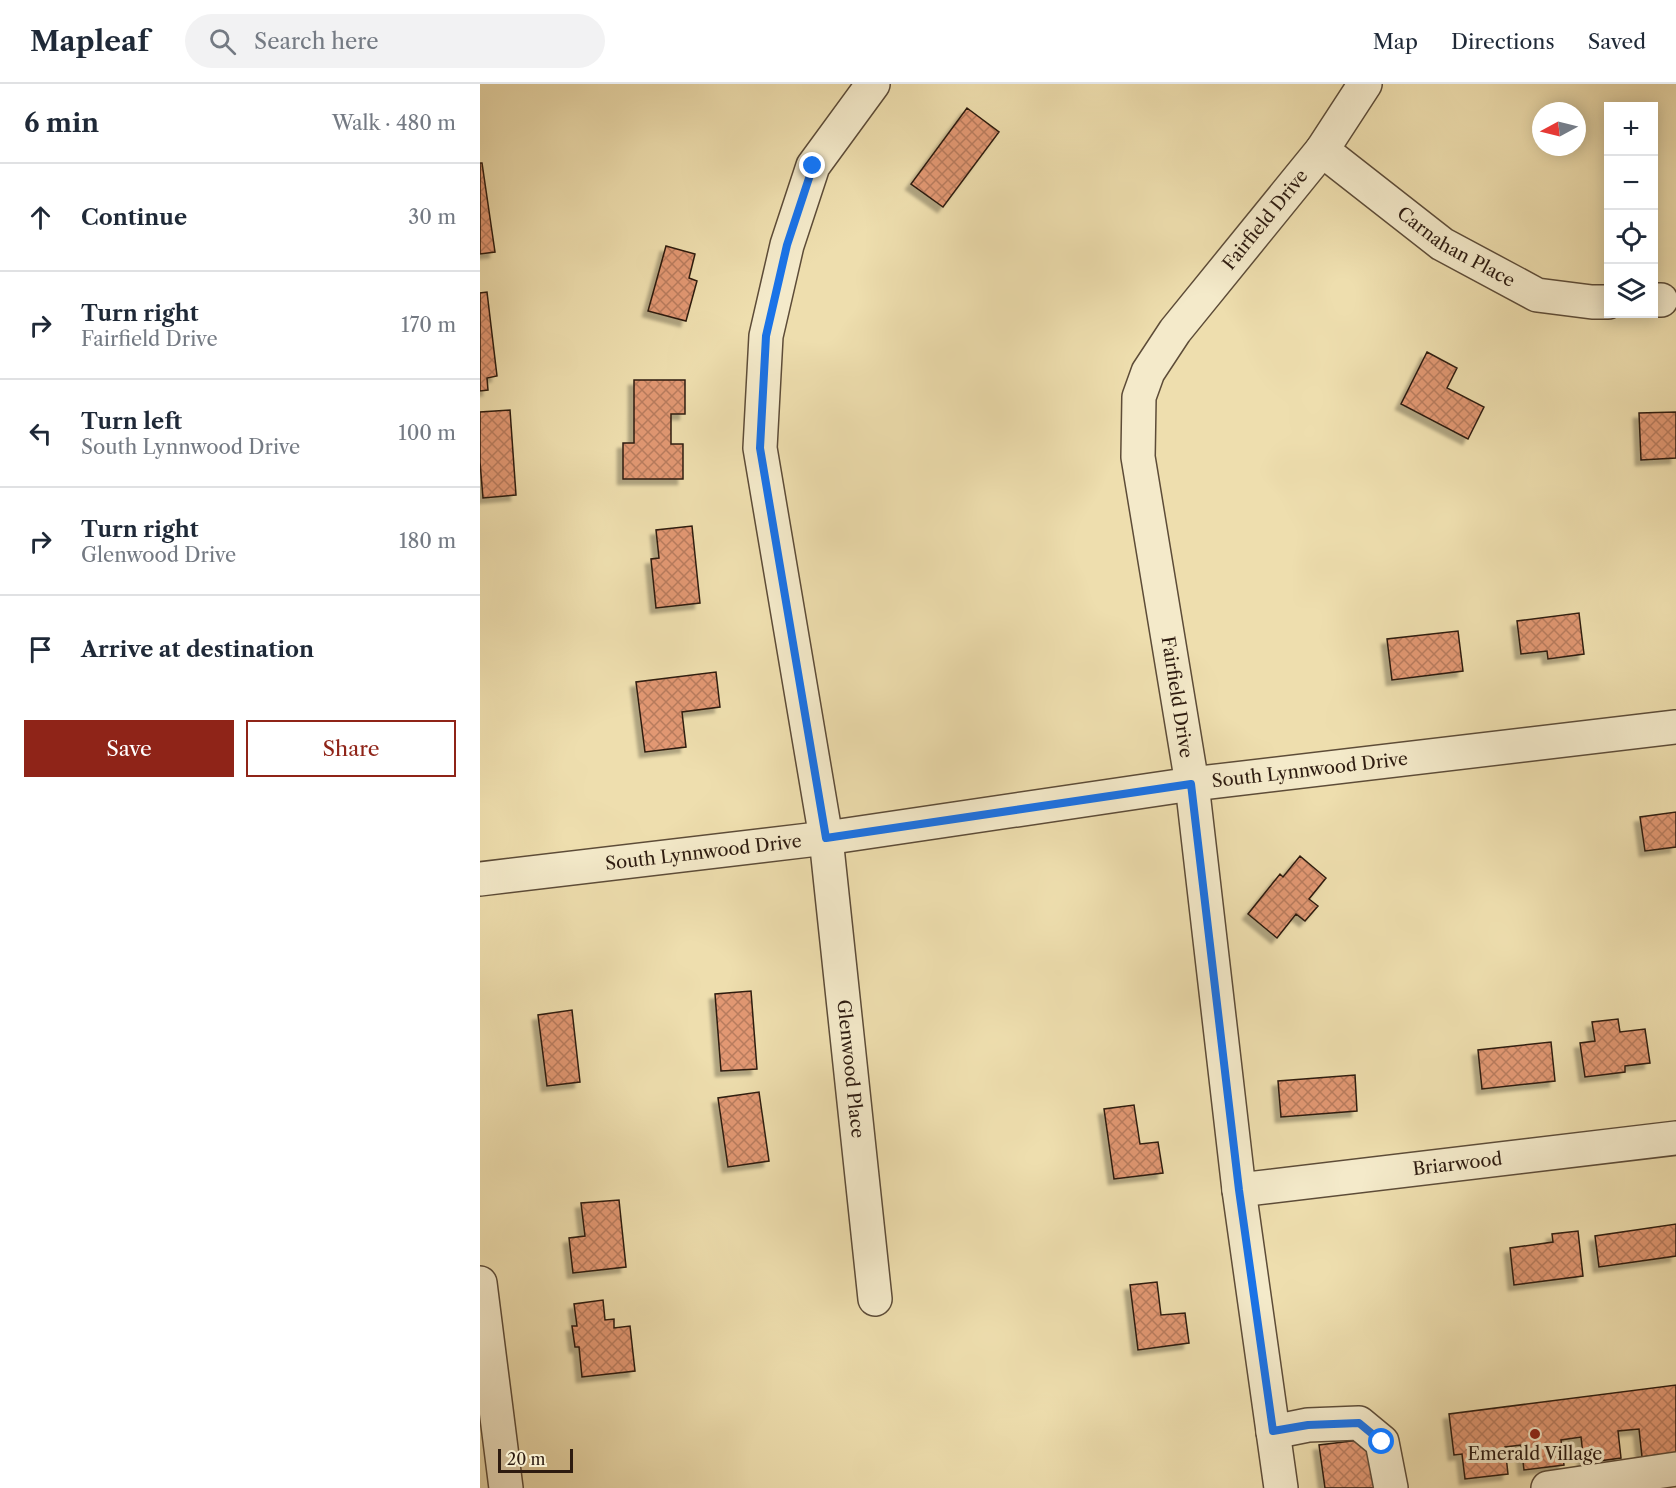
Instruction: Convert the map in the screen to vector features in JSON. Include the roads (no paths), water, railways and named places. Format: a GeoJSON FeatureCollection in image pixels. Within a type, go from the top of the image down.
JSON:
{"type":"FeatureCollection","features":[{"type":"Feature","properties":{"kind":"street","name":"Glenwood Place"},"geometry":{"type":"LineString","coordinates":[[873,84],[813,166],[787,245],[766,336],[760,448],[826,838],[875,1299]]}},
{"type":"Feature","properties":{"kind":"street","name":"Fairfield Drive"},"geometry":{"type":"LineString","coordinates":[[1281,1488],[1239,1190],[1191,784],[1138,457],[1139,397],[1148,372],[1176,331],[1322,150],[1365,84]]}},
{"type":"Feature","properties":{"kind":"street","name":"Carnahan Place"},"geometry":{"type":"LineString","coordinates":[[1322,150],[1442,244],[1537,295],[1604,302]]}},
{"type":"Feature","properties":{"kind":"street","name":"South Lynnwood Drive"},"geometry":{"type":"LineString","coordinates":[[480,879],[826,838],[1191,784],[1676,727]]}},
{"type":"Feature","properties":{"kind":"street","name":"Briarwood"},"geometry":{"type":"LineString","coordinates":[[1239,1190],[1676,1138]]}},
{"type":"Feature","properties":{"kind":"street"},"geometry":{"type":"LineString","coordinates":[[480,1283],[490,1436],[506,1488]]}},
{"type":"Feature","properties":{"kind":"street"},"geometry":{"type":"LineString","coordinates":[[1273,1431],[1308,1425],[1359,1423],[1382,1442],[1391,1488]]}},
{"type":"Feature","properties":{"kind":"street"},"geometry":{"type":"LineString","coordinates":[[1548,1488],[1676,1469]]}},
{"type":"Feature","properties":{"kind":"place","name":"Emerald Village"},"geometry":{"type":"Point","coordinates":[1535,1434]}}]}
